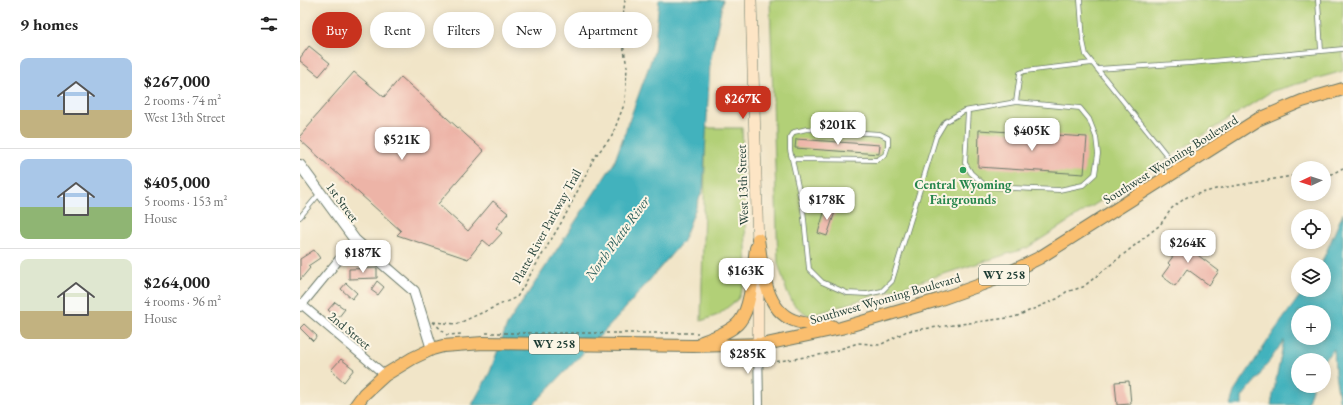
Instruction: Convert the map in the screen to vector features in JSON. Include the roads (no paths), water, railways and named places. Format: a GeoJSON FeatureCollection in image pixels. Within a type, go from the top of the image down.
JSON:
{"type":"FeatureCollection","features":[{"type":"Feature","properties":{"kind":"main road","name":"West 13th Street"},"geometry":{"type":"LineString","coordinates":[[751,0],[758,239],[758,344]]}},
{"type":"Feature","properties":{"kind":"main road","name":"Southwest Wyoming Boulevard"},"geometry":{"type":"LineString","coordinates":[[356,405],[364,394],[385,375],[413,358],[432,349],[463,344],[483,336],[625,345],[693,346],[758,344],[842,328],[938,300],[994,280],[1039,258],[1257,120],[1302,101],[1343,89]]}},
{"type":"Feature","properties":{"kind":"main road"},"geometry":{"type":"LineString","coordinates":[[758,239],[766,286],[772,302],[784,316],[794,321],[842,328]]}},
{"type":"Feature","properties":{"kind":"main road"},"geometry":{"type":"LineString","coordinates":[[693,346],[731,329],[740,322],[746,309],[750,293],[752,268],[758,239]]}},
{"type":"Feature","properties":{"kind":"street","name":"1st Street"},"geometry":{"type":"LineString","coordinates":[[300,164],[355,240],[414,291],[432,349]]}},
{"type":"Feature","properties":{"kind":"street"},"geometry":{"type":"LineString","coordinates":[[301,305],[355,240]]}},
{"type":"Feature","properties":{"kind":"street","name":"2nd Street"},"geometry":{"type":"LineString","coordinates":[[301,305],[385,375]]}},
{"type":"Feature","properties":{"kind":"street"},"geometry":{"type":"LineString","coordinates":[[758,344],[759,405]]}},
{"type":"Feature","properties":{"kind":"lane"},"geometry":{"type":"LineString","coordinates":[[1080,0],[1086,55],[1179,170]]}},
{"type":"Feature","properties":{"kind":"lane"},"geometry":{"type":"LineString","coordinates":[[1318,0],[1321,51]]}},
{"type":"Feature","properties":{"kind":"lane"},"geometry":{"type":"LineString","coordinates":[[1097,69],[1191,63],[1343,49]]}},
{"type":"Feature","properties":{"kind":"lane"},"geometry":{"type":"LineString","coordinates":[[1016,102],[1020,74],[1025,71],[1092,63]]}},
{"type":"Feature","properties":{"kind":"lane"},"geometry":{"type":"LineString","coordinates":[[792,159],[877,160],[885,155],[888,146],[888,138],[880,134],[872,133],[807,129],[794,132],[790,138],[792,159],[803,209],[809,269],[822,282],[847,293],[867,294],[882,291],[892,281],[936,137],[945,122],[968,111],[1016,102],[1080,108],[1089,119],[1096,137],[1098,154],[1095,174],[1083,185],[1058,190],[987,187],[971,173],[965,162],[968,111]]}},
{"type":"Feature","properties":{"kind":"lane"},"geometry":{"type":"LineString","coordinates":[[300,217],[320,193]]}},
{"type":"Feature","properties":{"kind":"water","name":"North Platte River"},"geometry":{"type":"Polygon","coordinates":[[[659,0],[723,0],[710,63],[703,189],[683,241],[618,317],[533,405],[472,405],[490,372],[507,325],[614,163],[654,52],[659,0]]]}},
{"type":"Feature","properties":{"kind":"water"},"geometry":{"type":"Polygon","coordinates":[[[1343,213],[1343,405],[1340,405],[1335,374],[1334,349],[1330,353],[1291,353],[1291,393],[1311,393],[1307,405],[1271,405],[1284,340],[1257,379],[1242,397],[1242,405],[1230,405],[1234,392],[1291,308],[1291,345],[1331,345],[1331,305],[1293,305],[1299,297],[1331,297],[1331,257],[1324,257],[1327,249],[1331,249],[1331,241],[1343,213]]]}},
{"type":"Feature","properties":{"kind":"place","name":"Central Wyoming Fairgrounds"},"geometry":{"type":"Point","coordinates":[963,170]}}]}
